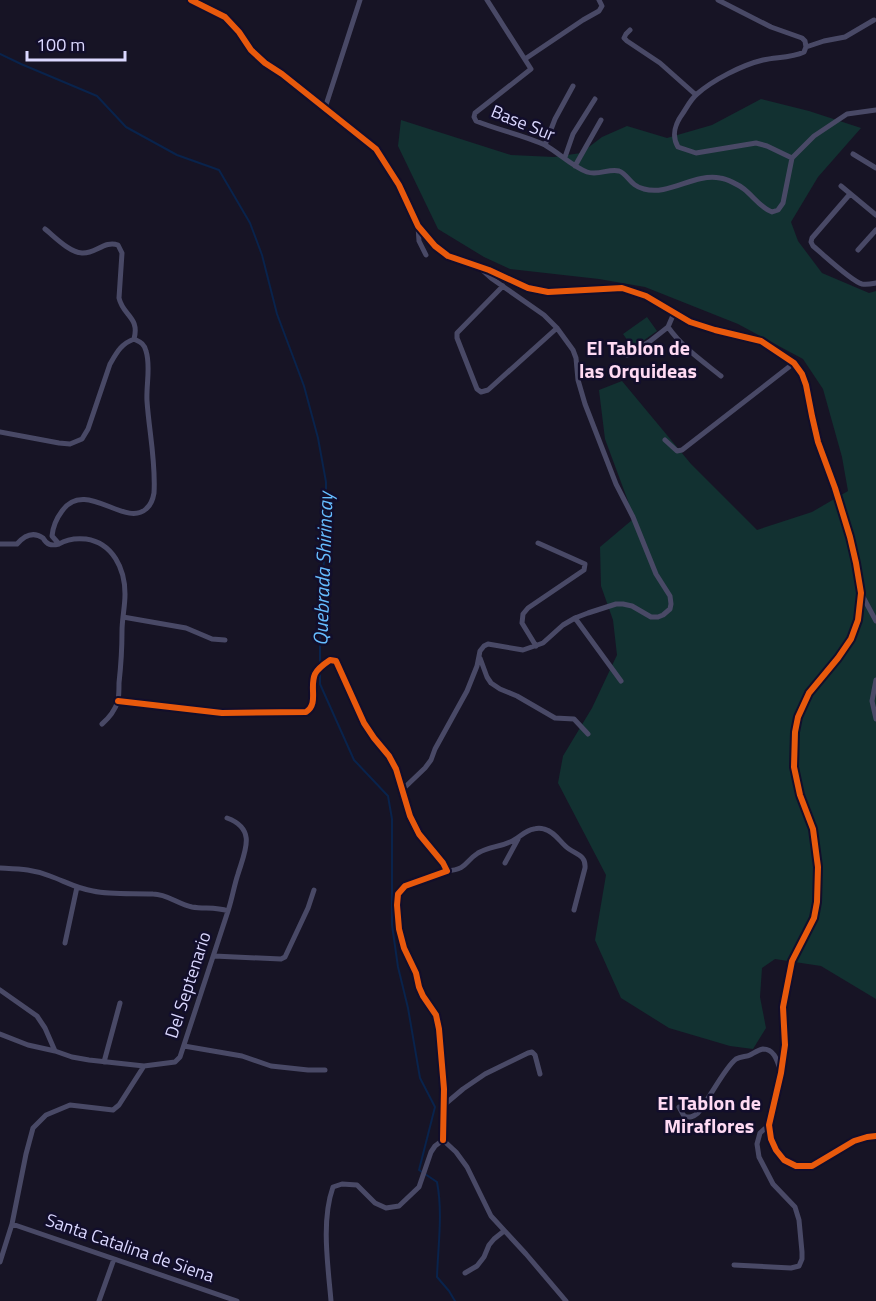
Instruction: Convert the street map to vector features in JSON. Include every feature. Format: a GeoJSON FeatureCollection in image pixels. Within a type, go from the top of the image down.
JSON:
{"type":"FeatureCollection","features":[{"type":"Feature","properties":{"kind":"street"},"geometry":{"type":"LineString","coordinates":[[191,0],[225,17],[251,50],[265,63],[376,149],[399,185],[418,226],[435,246],[448,256],[479,266],[528,288],[548,292],[622,288],[646,296],[690,322],[761,341],[794,363],[802,374],[807,385],[818,442],[845,520],[861,593],[858,620],[851,639],[809,693],[798,717],[795,732],[794,767],[800,795],[813,829],[818,881],[814,918],[792,961],[785,995],[783,1007],[785,1045],[769,1125],[771,1139],[776,1150],[784,1160],[796,1166],[812,1166],[854,1141],[876,1136]]}},
{"type":"Feature","properties":{"kind":"street"},"geometry":{"type":"LineString","coordinates":[[207,7],[208,0]]}},
{"type":"Feature","properties":{"kind":"street"},"geometry":{"type":"LineString","coordinates":[[325,108],[360,0]]}},
{"type":"Feature","properties":{"kind":"street"},"geometry":{"type":"LineString","coordinates":[[487,0],[525,59],[599,11],[602,6],[599,0]]}},
{"type":"Feature","properties":{"kind":"street"},"geometry":{"type":"LineString","coordinates":[[718,0],[771,27],[802,38],[806,47],[804,52],[796,56],[742,66],[696,96],[678,121],[673,135],[678,147],[696,153],[756,143],[792,158],[814,136],[847,114],[876,110],[876,118]]}},
{"type":"Feature","properties":{"kind":"street"},"geometry":{"type":"LineString","coordinates":[[806,47],[845,37],[874,20]]}},
{"type":"Feature","properties":{"kind":"street"},"geometry":{"type":"LineString","coordinates":[[630,30],[624,38],[627,41],[660,63],[696,96]]}},
{"type":"Feature","properties":{"kind":"street","name":"Base Sur"},"geometry":{"type":"LineString","coordinates":[[525,59],[530,70],[475,112],[476,121],[544,145],[587,172],[598,174],[619,171],[632,184],[649,191],[657,191],[705,178],[720,178],[743,188],[764,209],[772,212],[778,210],[783,203],[792,158]]}},
{"type":"Feature","properties":{"kind":"street"},"geometry":{"type":"LineString","coordinates":[[544,145],[573,87]]}},
{"type":"Feature","properties":{"kind":"street"},"geometry":{"type":"LineString","coordinates":[[565,157],[573,134],[595,99]]}},
{"type":"Feature","properties":{"kind":"street"},"geometry":{"type":"LineString","coordinates":[[575,166],[601,120]]}},
{"type":"Feature","properties":{"kind":"street"},"geometry":{"type":"LineString","coordinates":[[854,154],[876,168]]}},
{"type":"Feature","properties":{"kind":"street"},"geometry":{"type":"LineString","coordinates":[[841,186],[876,215]]}},
{"type":"Feature","properties":{"kind":"street"},"geometry":{"type":"LineString","coordinates":[[850,194],[811,242],[858,283],[865,285],[876,283]]}},
{"type":"Feature","properties":{"kind":"street"},"geometry":{"type":"LineString","coordinates":[[418,226],[419,241],[426,255]]}},
{"type":"Feature","properties":{"kind":"street"},"geometry":{"type":"LineString","coordinates":[[45,229],[79,253],[90,252],[108,244],[118,245],[122,253],[119,298],[124,311],[134,322],[136,330],[134,339]]}},
{"type":"Feature","properties":{"kind":"street"},"geometry":{"type":"LineString","coordinates":[[858,250],[876,230]]}},
{"type":"Feature","properties":{"kind":"street"},"geometry":{"type":"LineString","coordinates":[[870,238],[876,244]]}},
{"type":"Feature","properties":{"kind":"street"},"geometry":{"type":"LineString","coordinates":[[402,790],[431,760],[466,691],[484,646],[488,644],[523,650],[543,643],[563,625],[575,618],[616,604],[632,606],[651,617],[658,617],[670,609],[671,604],[670,597],[656,574],[633,517],[616,484],[585,404],[573,350],[544,315],[484,273],[479,266]]}},
{"type":"Feature","properties":{"kind":"street"},"geometry":{"type":"LineString","coordinates":[[503,286],[457,333],[477,389],[481,392],[488,390],[557,328]]}},
{"type":"Feature","properties":{"kind":"street"},"geometry":{"type":"LineString","coordinates":[[627,354],[649,342],[668,327],[674,313]]}},
{"type":"Feature","properties":{"kind":"street"},"geometry":{"type":"LineString","coordinates":[[668,327],[692,353],[721,376]]}},
{"type":"Feature","properties":{"kind":"street"},"geometry":{"type":"LineString","coordinates":[[0,432],[70,444],[82,438],[88,429],[110,364],[125,342],[134,339],[142,342],[148,364],[147,403],[153,464],[154,494],[150,504],[144,511],[134,513],[87,500],[73,500],[67,504],[53,526],[52,536],[59,544]]}},
{"type":"Feature","properties":{"kind":"street"},"geometry":{"type":"LineString","coordinates":[[665,440],[677,450],[682,450],[794,363]]}},
{"type":"Feature","properties":{"kind":"street"},"geometry":{"type":"LineString","coordinates":[[0,544],[17,544],[22,538],[34,535],[40,535],[50,545],[79,538],[95,541],[111,552],[121,567],[125,591],[118,701],[114,710],[102,724]]}},
{"type":"Feature","properties":{"kind":"street"},"geometry":{"type":"LineString","coordinates":[[536,646],[522,623],[523,614],[528,608],[585,568],[585,564],[538,543]]}},
{"type":"Feature","properties":{"kind":"street"},"geometry":{"type":"LineString","coordinates":[[861,593],[876,621]]}},
{"type":"Feature","properties":{"kind":"street"},"geometry":{"type":"LineString","coordinates":[[123,616],[186,628],[212,639],[225,640]]}},
{"type":"Feature","properties":{"kind":"street"},"geometry":{"type":"LineString","coordinates":[[575,618],[621,681]]}},
{"type":"Feature","properties":{"kind":"street"},"geometry":{"type":"LineString","coordinates":[[479,657],[491,683],[555,718],[574,719],[588,734]]}},
{"type":"Feature","properties":{"kind":"street"},"geometry":{"type":"LineString","coordinates":[[118,701],[222,713],[306,712],[311,708],[313,702],[312,683],[319,668],[330,660],[336,661],[364,723],[393,762],[410,816],[419,834],[447,871]]}},
{"type":"Feature","properties":{"kind":"street"},"geometry":{"type":"LineString","coordinates":[[876,680],[872,701],[876,719]]}},
{"type":"Feature","properties":{"kind":"street"},"geometry":{"type":"LineString","coordinates":[[227,818],[242,826],[246,834],[247,848],[228,911]]}},
{"type":"Feature","properties":{"kind":"street"},"geometry":{"type":"LineString","coordinates":[[331,1301],[327,1240],[328,1202],[333,1187],[342,1184],[357,1185],[375,1203],[386,1208],[399,1206],[419,1187],[428,1160],[435,1146],[442,1140],[444,1105],[440,1029],[436,1015],[419,987],[416,973],[404,948],[399,929],[398,894],[405,886],[447,871],[463,868],[479,852],[510,842],[534,829],[544,829],[555,834],[566,847],[584,858],[586,862],[574,910]]}},
{"type":"Feature","properties":{"kind":"street"},"geometry":{"type":"LineString","coordinates":[[505,863],[519,837]]}},
{"type":"Feature","properties":{"kind":"street","name":"Del Septenario"},"geometry":{"type":"LineString","coordinates":[[0,868],[32,870],[94,892],[156,894],[194,907],[219,908],[228,911],[180,1057],[175,1062],[144,1066]]}},
{"type":"Feature","properties":{"kind":"street"},"geometry":{"type":"LineString","coordinates":[[65,943],[77,887]]}},
{"type":"Feature","properties":{"kind":"street"},"geometry":{"type":"LineString","coordinates":[[214,956],[281,959],[285,957],[314,890]]}},
{"type":"Feature","properties":{"kind":"street"},"geometry":{"type":"LineString","coordinates":[[0,990],[37,1016],[55,1051]]}},
{"type":"Feature","properties":{"kind":"street"},"geometry":{"type":"LineString","coordinates":[[104,1062],[120,1003]]}},
{"type":"Feature","properties":{"kind":"street"},"geometry":{"type":"LineString","coordinates":[[0,1034],[28,1045],[72,1057],[144,1066],[119,1105],[113,1110],[70,1105],[46,1115],[33,1128],[12,1224],[0,1262]]}},
{"type":"Feature","properties":{"kind":"street"},"geometry":{"type":"LineString","coordinates":[[184,1046],[242,1056],[271,1066],[325,1070]]}},
{"type":"Feature","properties":{"kind":"street"},"geometry":{"type":"LineString","coordinates":[[679,1107],[684,1116],[693,1117],[735,1060],[764,1049],[772,1052],[777,1058],[781,1073]]}},
{"type":"Feature","properties":{"kind":"street"},"geometry":{"type":"LineString","coordinates":[[444,1105],[485,1074],[528,1053],[532,1052],[536,1055],[540,1074]]}},
{"type":"Feature","properties":{"kind":"street"},"geometry":{"type":"LineString","coordinates":[[734,1265],[791,1268],[799,1266],[802,1259],[799,1220],[795,1207],[773,1184],[759,1157],[757,1144],[760,1132],[769,1125]]}},
{"type":"Feature","properties":{"kind":"street"},"geometry":{"type":"LineString","coordinates":[[442,1140],[468,1167],[490,1216],[566,1301]]}},
{"type":"Feature","properties":{"kind":"street","name":"Santa Catalina de Siena"},"geometry":{"type":"LineString","coordinates":[[12,1224],[237,1301]]}},
{"type":"Feature","properties":{"kind":"street"},"geometry":{"type":"LineString","coordinates":[[465,1273],[477,1266],[489,1245],[504,1231]]}},
{"type":"Feature","properties":{"kind":"street"},"geometry":{"type":"LineString","coordinates":[[99,1301],[114,1259]]}},
{"type":"Feature","properties":{"kind":"green space"},"geometry":{"type":"Polygon","coordinates":[[[761,99],[809,111],[861,128],[818,177],[791,222],[798,241],[822,273],[869,293],[876,291],[876,999],[821,966],[775,959],[762,968],[760,997],[766,1028],[753,1049],[730,1046],[669,1028],[621,998],[595,940],[606,875],[558,783],[563,756],[592,708],[617,655],[613,620],[601,586],[600,547],[632,520],[628,501],[605,439],[599,390],[622,381],[691,464],[757,530],[812,512],[848,491],[842,457],[823,389],[803,359],[738,324],[645,287],[599,279],[510,269],[484,257],[438,229],[398,146],[401,120],[511,155],[554,157],[581,153],[602,137],[627,126],[667,138],[712,125],[761,99]]]}},
{"type":"Feature","properties":{"kind":"green space"},"geometry":{"type":"Polygon","coordinates":[[[647,317],[657,331],[633,348],[623,334],[647,317]]]}},
{"type":"Feature","properties":{"kind":"waterway","name":"Quebrada Shirincay"},"geometry":{"type":"LineString","coordinates":[[0,54],[97,96],[126,127],[177,155],[219,170],[250,223],[262,255],[277,314],[304,386],[318,438],[326,482],[326,539],[320,607],[320,684],[354,760],[388,796],[392,819],[392,925],[398,967],[408,1008],[420,1078],[435,1107],[419,1170],[437,1182],[440,1218],[437,1277],[455,1301]]}},
{"type":"Feature","properties":{"kind":"cycle path"},"geometry":{"type":"LineString","coordinates":[[191,0],[225,17],[251,50],[265,63],[376,149],[399,185],[418,226],[435,246],[448,256],[489,270],[528,288],[548,292],[622,288],[646,296],[690,322],[761,341],[794,363],[802,374],[818,442],[850,537],[861,593],[858,620],[851,639],[809,693],[798,717],[795,732],[794,767],[800,795],[813,829],[818,867],[817,902],[814,918],[792,961],[783,1007],[785,1045],[769,1125],[771,1139],[776,1150],[784,1160],[796,1166],[812,1166],[854,1141],[876,1136]]}},
{"type":"Feature","properties":{"kind":"cycle path"},"geometry":{"type":"LineString","coordinates":[[118,701],[222,713],[306,712],[312,705],[313,679],[316,672],[330,660],[336,661],[364,723],[396,769],[410,816],[419,834],[447,871],[405,886],[398,894],[397,905],[399,929],[404,948],[416,973],[423,996],[436,1015],[439,1029],[444,1089],[443,1140]]}},
{"type":"Feature","properties":{"kind":"district","name":"El Tablon de las Orquideas"},"geometry":{"type":"Point","coordinates":[638,360]}},
{"type":"Feature","properties":{"kind":"district","name":"El Tablon de Miraflores"},"geometry":{"type":"Point","coordinates":[709,1114]}}]}
